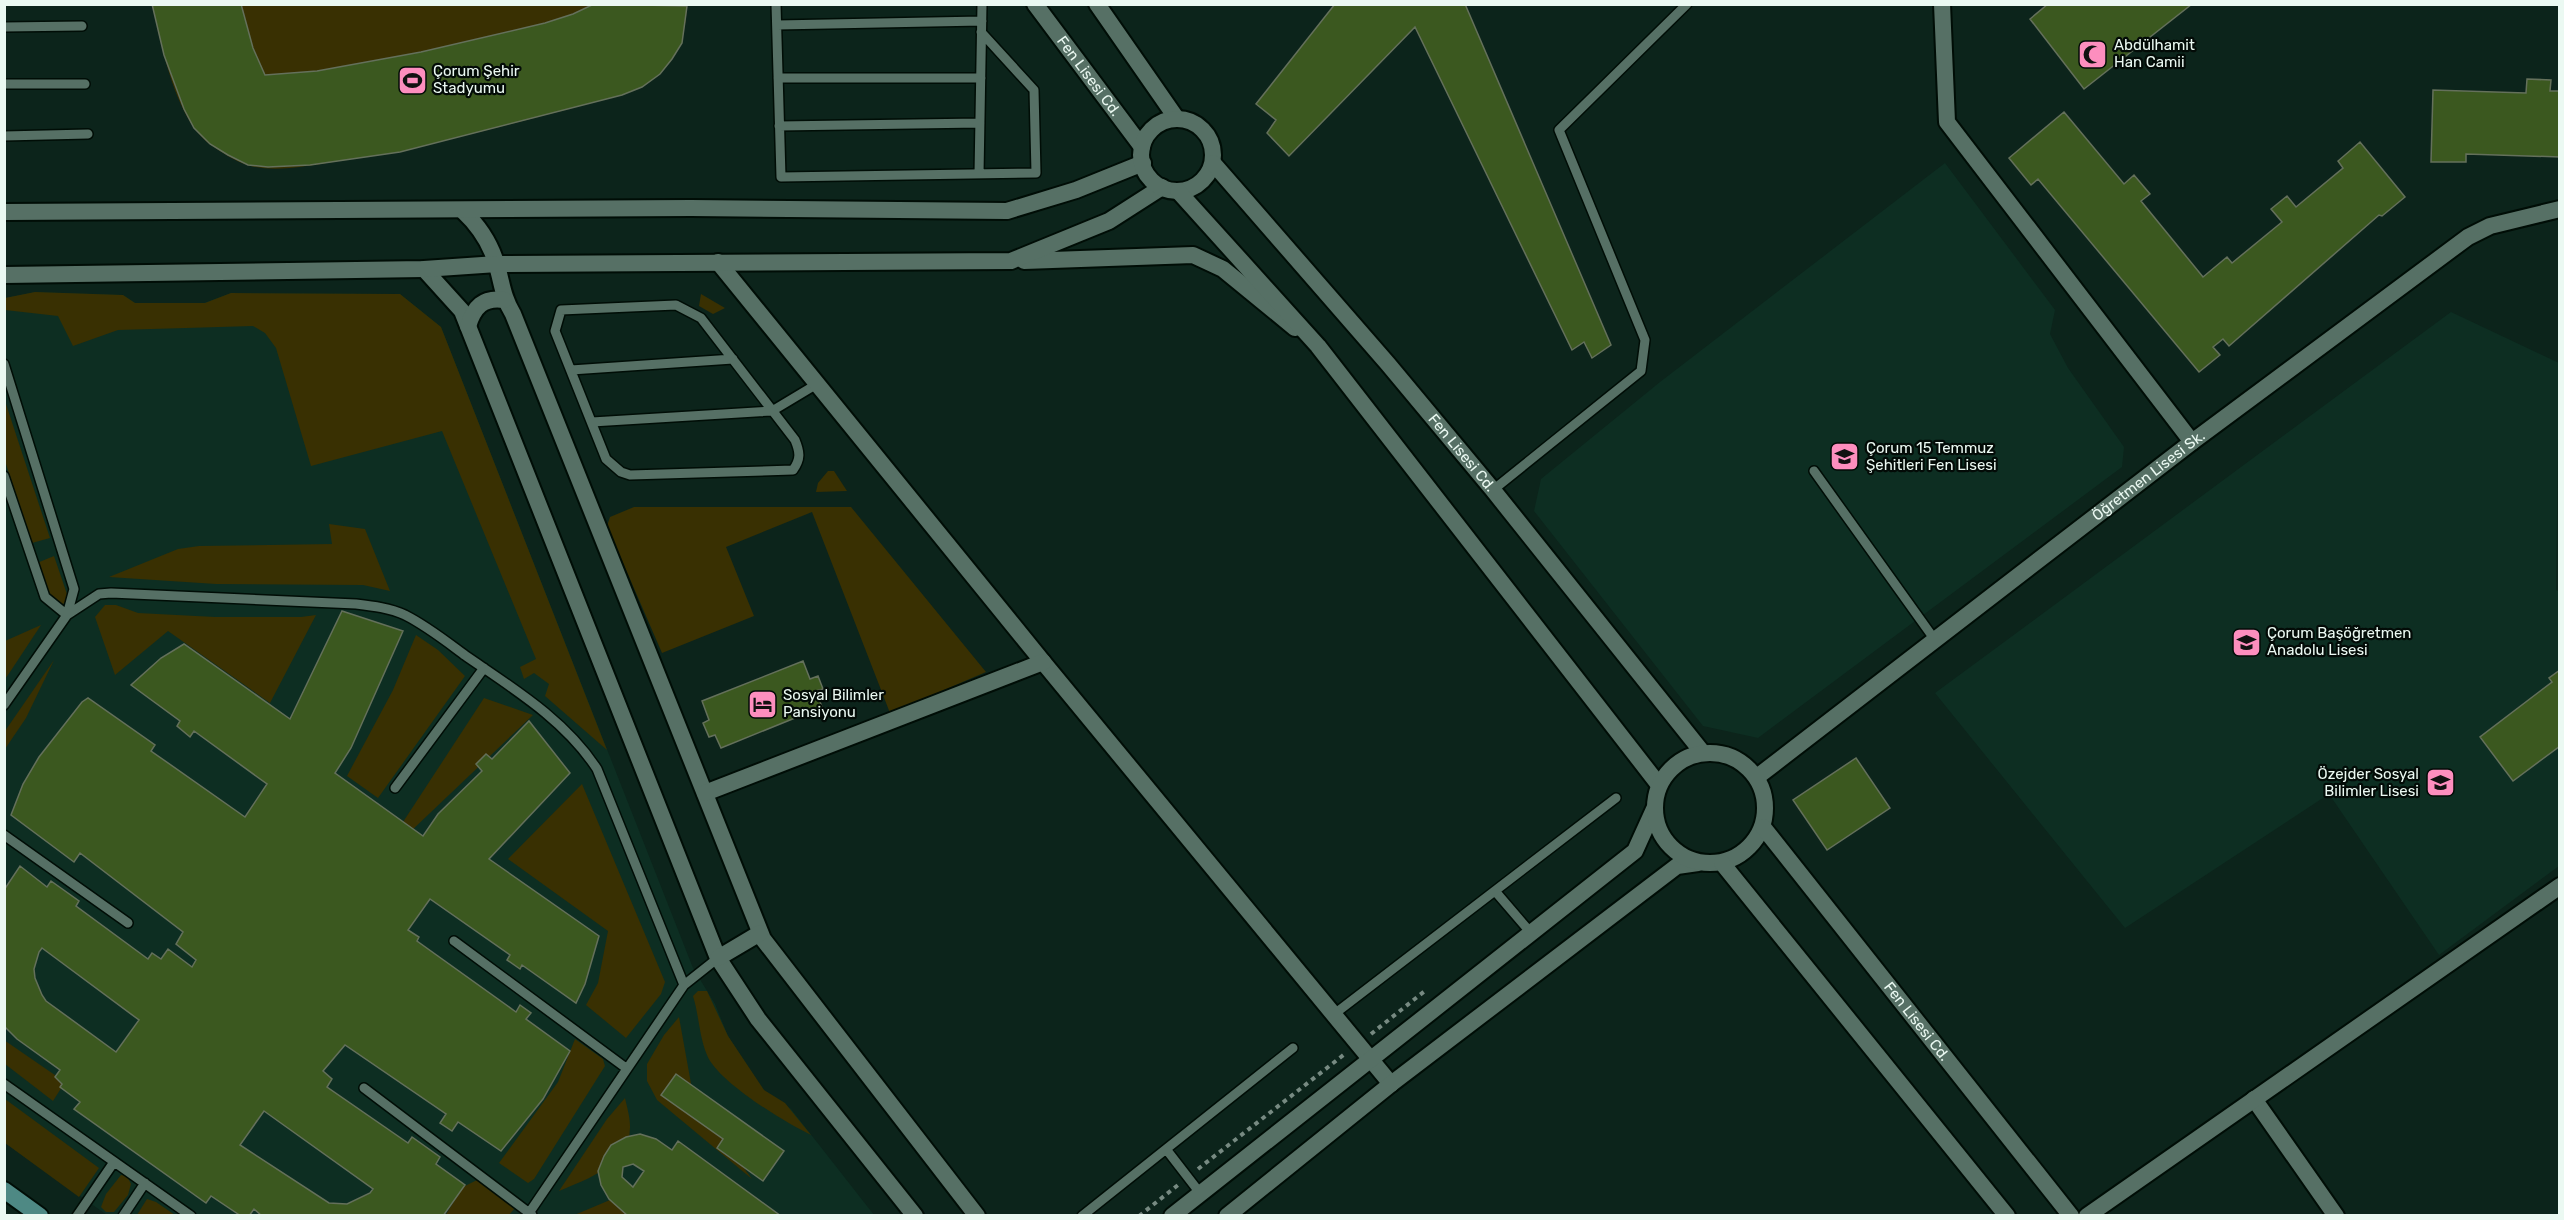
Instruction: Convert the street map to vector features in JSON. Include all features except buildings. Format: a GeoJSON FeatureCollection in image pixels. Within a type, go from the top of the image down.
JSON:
{"type":"FeatureCollection","features":[{"type":"Feature","properties":{"kind":"main road"},"geometry":{"type":"LineString","coordinates":[[4,1190],[40,1215]]}},
{"type":"Feature","properties":{"kind":"street","name":"Fen Lisesi Cd."},"geometry":{"type":"LineString","coordinates":[[1035,4],[1143,155]]}},
{"type":"Feature","properties":{"kind":"street"},"geometry":{"type":"LineString","coordinates":[[1097,4],[1177,119]]}},
{"type":"Feature","properties":{"kind":"street"},"geometry":{"type":"LineString","coordinates":[[1942,4],[1947,122],[2192,442]]}},
{"type":"Feature","properties":{"kind":"street"},"geometry":{"type":"LineString","coordinates":[[1011,261],[1109,221],[1170,189],[1190,189],[1200,183],[1208,174],[1213,163],[1211,141],[1205,132],[1188,120],[1165,121],[1155,127],[1147,136],[1143,155],[1153,181],[1170,189],[1318,346],[1659,785]]}},
{"type":"Feature","properties":{"kind":"street"},"geometry":{"type":"LineString","coordinates":[[4,212],[691,208],[1007,211],[1076,190],[1143,155]]}},
{"type":"Feature","properties":{"kind":"street","name":"Fen Lisesi Cd."},"geometry":{"type":"LineString","coordinates":[[1213,163],[1493,490],[1703,753]]}},
{"type":"Feature","properties":{"kind":"street","name":"Öğretmen Lisesi Sk."},"geometry":{"type":"LineString","coordinates":[[1757,777],[2192,442],[2468,237],[2490,226],[2559,209]]}},
{"type":"Feature","properties":{"kind":"street"},"geometry":{"type":"LineString","coordinates":[[463,211],[477,224],[497,264],[504,300],[522,336],[760,933],[977,1215]]}},
{"type":"Feature","properties":{"kind":"street"},"geometry":{"type":"LineString","coordinates":[[4,276],[424,269],[497,264],[1011,261],[1193,255],[1222,269],[1318,346]]}},
{"type":"Feature","properties":{"kind":"street"},"geometry":{"type":"LineString","coordinates":[[718,262],[1043,662],[1391,1084]]}},
{"type":"Feature","properties":{"kind":"street"},"geometry":{"type":"LineString","coordinates":[[424,269],[462,311],[718,958],[758,1019],[915,1215]]}},
{"type":"Feature","properties":{"kind":"street"},"geometry":{"type":"LineString","coordinates":[[468,326],[476,308],[483,302],[492,298],[504,300]]}},
{"type":"Feature","properties":{"kind":"street"},"geometry":{"type":"LineString","coordinates":[[705,793],[1043,662]]}},
{"type":"Feature","properties":{"kind":"street"},"geometry":{"type":"LineString","coordinates":[[1172,1215],[1635,851],[1654,809],[1659,785],[1677,763],[1703,753],[1725,754],[1746,765],[1757,777],[1766,804],[1763,827],[1747,850],[1722,863],[1677,866],[1391,1084],[1227,1215]]}},
{"type":"Feature","properties":{"kind":"street"},"geometry":{"type":"LineString","coordinates":[[1654,809],[1660,833],[1676,852],[1698,863]]}},
{"type":"Feature","properties":{"kind":"street","name":"Fen Lisesi Cd."},"geometry":{"type":"LineString","coordinates":[[1763,827],[2071,1215]]}},
{"type":"Feature","properties":{"kind":"street"},"geometry":{"type":"LineString","coordinates":[[1722,863],[2007,1215]]}},
{"type":"Feature","properties":{"kind":"street"},"geometry":{"type":"LineString","coordinates":[[2087,1215],[2559,886]]}},
{"type":"Feature","properties":{"kind":"street"},"geometry":{"type":"LineString","coordinates":[[718,958],[760,933]]}},
{"type":"Feature","properties":{"kind":"street"},"geometry":{"type":"LineString","coordinates":[[2254,1099],[2336,1215]]}},
{"type":"Feature","properties":{"kind":"lane"},"geometry":{"type":"LineString","coordinates":[[776,4],[781,177],[1036,173],[1034,90],[981,32]]}},
{"type":"Feature","properties":{"kind":"lane"},"geometry":{"type":"LineString","coordinates":[[979,174],[982,4]]}},
{"type":"Feature","properties":{"kind":"lane"},"geometry":{"type":"LineString","coordinates":[[1493,490],[1641,371],[1645,340],[1558,130],[1687,4]]}},
{"type":"Feature","properties":{"kind":"lane"},"geometry":{"type":"LineString","coordinates":[[777,25],[982,21]]}},
{"type":"Feature","properties":{"kind":"lane"},"geometry":{"type":"LineString","coordinates":[[4,27],[82,26]]}},
{"type":"Feature","properties":{"kind":"lane"},"geometry":{"type":"LineString","coordinates":[[778,78],[981,78]]}},
{"type":"Feature","properties":{"kind":"lane"},"geometry":{"type":"LineString","coordinates":[[4,84],[85,84]]}},
{"type":"Feature","properties":{"kind":"lane"},"geometry":{"type":"LineString","coordinates":[[779,126],[980,123]]}},
{"type":"Feature","properties":{"kind":"lane"},"geometry":{"type":"LineString","coordinates":[[4,136],[88,134]]}},
{"type":"Feature","properties":{"kind":"lane"},"geometry":{"type":"LineString","coordinates":[[676,304],[701,318],[795,440],[800,450],[800,462],[793,470],[630,475],[621,472],[606,459],[571,370],[555,331],[561,310],[676,304]]}},
{"type":"Feature","properties":{"kind":"lane"},"geometry":{"type":"LineString","coordinates":[[571,370],[732,359]]}},
{"type":"Feature","properties":{"kind":"lane"},"geometry":{"type":"LineString","coordinates":[[4,364],[74,589],[67,615],[4,705]]}},
{"type":"Feature","properties":{"kind":"lane"},"geometry":{"type":"LineString","coordinates":[[592,422],[772,411],[817,384]]}},
{"type":"Feature","properties":{"kind":"lane"},"geometry":{"type":"LineString","coordinates":[[1814,471],[1935,640]]}},
{"type":"Feature","properties":{"kind":"lane"},"geometry":{"type":"LineString","coordinates":[[4,476],[45,597],[67,615]]}},
{"type":"Feature","properties":{"kind":"lane"},"geometry":{"type":"LineString","coordinates":[[67,615],[99,594],[111,593],[356,604],[386,608],[405,615],[484,668],[564,728],[585,751],[597,769],[684,985]]}},
{"type":"Feature","properties":{"kind":"lane"},"geometry":{"type":"LineString","coordinates":[[395,788],[484,668]]}},
{"type":"Feature","properties":{"kind":"lane"},"geometry":{"type":"LineString","coordinates":[[1333,1015],[1616,798]]}},
{"type":"Feature","properties":{"kind":"lane"},"geometry":{"type":"LineString","coordinates":[[4,835],[128,923]]}},
{"type":"Feature","properties":{"kind":"lane"},"geometry":{"type":"LineString","coordinates":[[1495,891],[1531,933]]}},
{"type":"Feature","properties":{"kind":"lane"},"geometry":{"type":"LineString","coordinates":[[454,941],[626,1068]]}},
{"type":"Feature","properties":{"kind":"lane"},"geometry":{"type":"LineString","coordinates":[[364,1088],[530,1214],[626,1068],[684,985],[718,958]]}},
{"type":"Feature","properties":{"kind":"lane"},"geometry":{"type":"LineString","coordinates":[[1082,1215],[1293,1048]]}},
{"type":"Feature","properties":{"kind":"lane"},"geometry":{"type":"LineString","coordinates":[[4,1084],[191,1215]]}},
{"type":"Feature","properties":{"kind":"lane"},"geometry":{"type":"LineString","coordinates":[[1166,1149],[1200,1192]]}},
{"type":"Feature","properties":{"kind":"lane"},"geometry":{"type":"LineString","coordinates":[[77,1215],[114,1162]]}},
{"type":"Feature","properties":{"kind":"lane"},"geometry":{"type":"LineString","coordinates":[[123,1215],[145,1183]]}},
{"type":"Feature","properties":{"kind":"path"},"geometry":{"type":"LineString","coordinates":[[1139,1215],[1431,986]]}},
{"type":"Feature","properties":{"kind":"shaded area","name":"Çorum Şehir Stadyumu"},"geometry":{"type":"Polygon","coordinates":[[[687,4],[682,36],[671,61],[651,79],[622,95],[406,149],[279,169],[242,163],[215,148],[199,133],[188,118],[172,81],[152,5],[687,4]]]}},
{"type":"Feature","properties":{"kind":"shaded area","name":"Çorum 15 Temmuz Şehitleri Fen Lisesi"},"geometry":{"type":"Polygon","coordinates":[[[1945,163],[2055,310],[2050,334],[2068,368],[2124,447],[2122,467],[1758,738],[1703,726],[1534,511],[1541,479],[1660,382],[1945,163]]]}},
{"type":"Feature","properties":{"kind":"shaded area"},"geometry":{"type":"Polygon","coordinates":[[[35,292],[123,295],[135,303],[204,303],[231,293],[400,294],[441,327],[693,968],[715,1004],[728,1036],[764,1091],[791,1109],[874,1215],[107,1215],[5,1143],[5,298],[35,292]]]}},
{"type":"Feature","properties":{"kind":"shaded area"},"geometry":{"type":"Polygon","coordinates":[[[35,292],[123,295],[135,303],[205,303],[231,293],[400,294],[441,327],[607,750],[545,696],[549,684],[534,673],[524,679],[520,667],[536,659],[442,431],[311,466],[276,348],[265,333],[253,326],[118,330],[73,346],[58,316],[5,310],[5,298],[35,292]]]}},
{"type":"Feature","properties":{"kind":"shaded area"},"geometry":{"type":"Polygon","coordinates":[[[701,294],[725,308],[713,314],[699,306],[701,294]]]}},
{"type":"Feature","properties":{"kind":"shaded area","name":"Çorum Başöğretmen Anadolu Lisesi"},"geometry":{"type":"Polygon","coordinates":[[[2451,312],[2559,363],[2556,590],[2560,592],[2559,866],[2439,955],[2329,794],[2125,928],[1935,693],[2451,312]]]}},
{"type":"Feature","properties":{"kind":"shaded area"},"geometry":{"type":"Polygon","coordinates":[[[5,401],[50,538],[32,543],[5,461],[5,401]]]}},
{"type":"Feature","properties":{"kind":"shaded area"},"geometry":{"type":"Polygon","coordinates":[[[828,471],[834,471],[847,491],[816,492],[818,483],[828,471]]]}},
{"type":"Feature","properties":{"kind":"shaded area"},"geometry":{"type":"Polygon","coordinates":[[[634,507],[851,507],[986,672],[890,713],[812,512],[726,547],[754,616],[662,653],[607,526],[610,517],[634,507]]]}},
{"type":"Feature","properties":{"kind":"shaded area"},"geometry":{"type":"Polygon","coordinates":[[[329,524],[365,529],[390,591],[363,585],[216,584],[109,577],[178,549],[199,546],[332,544],[329,524]]]}},
{"type":"Feature","properties":{"kind":"shaded area"},"geometry":{"type":"Polygon","coordinates":[[[54,556],[68,597],[68,602],[55,607],[52,605],[37,563],[54,556]]]}},
{"type":"Feature","properties":{"kind":"shaded area"},"geometry":{"type":"Polygon","coordinates":[[[105,605],[116,605],[138,613],[215,617],[316,615],[270,703],[168,631],[115,675],[95,617],[105,605]]]}},
{"type":"Feature","properties":{"kind":"shaded area"},"geometry":{"type":"Polygon","coordinates":[[[41,625],[10,672],[5,679],[5,641],[41,625]]]}},
{"type":"Feature","properties":{"kind":"shaded area"},"geometry":{"type":"Polygon","coordinates":[[[416,635],[438,650],[465,676],[378,798],[347,776],[393,690],[416,635]]]}},
{"type":"Feature","properties":{"kind":"shaded area"},"geometry":{"type":"Polygon","coordinates":[[[54,660],[26,718],[5,749],[5,731],[54,660]]]}},
{"type":"Feature","properties":{"kind":"shaded area"},"geometry":{"type":"Polygon","coordinates":[[[484,698],[533,715],[409,833],[403,822],[484,698]]]}},
{"type":"Feature","properties":{"kind":"shaded area"},"geometry":{"type":"Polygon","coordinates":[[[582,784],[665,982],[661,994],[626,1038],[586,1005],[598,983],[608,931],[508,859],[582,784]]]}},
{"type":"Feature","properties":{"kind":"shaded area"},"geometry":{"type":"Polygon","coordinates":[[[698,991],[707,991],[728,1036],[764,1090],[785,1103],[811,1135],[753,1100],[713,1065],[704,1048],[693,996],[698,991]]]}},
{"type":"Feature","properties":{"kind":"shaded area"},"geometry":{"type":"Polygon","coordinates":[[[679,1017],[694,1100],[752,1179],[657,1100],[647,1081],[647,1064],[664,1035],[679,1017]]]}},
{"type":"Feature","properties":{"kind":"shaded area"},"geometry":{"type":"Polygon","coordinates":[[[575,1039],[603,1059],[605,1066],[534,1179],[528,1183],[499,1163],[558,1082],[575,1039]]]}},
{"type":"Feature","properties":{"kind":"shaded area"},"geometry":{"type":"Polygon","coordinates":[[[4,1040],[65,1082],[53,1101],[5,1064],[4,1040]]]}},
{"type":"Feature","properties":{"kind":"shaded area"},"geometry":{"type":"Polygon","coordinates":[[[625,1098],[630,1126],[628,1139],[616,1160],[594,1175],[559,1191],[607,1119],[625,1098]]]}},
{"type":"Feature","properties":{"kind":"shaded area"},"geometry":{"type":"Polygon","coordinates":[[[5,1099],[99,1168],[79,1197],[5,1143],[5,1099]]]}},
{"type":"Feature","properties":{"kind":"shaded area"},"geometry":{"type":"Polygon","coordinates":[[[121,1175],[127,1176],[131,1184],[128,1195],[114,1212],[106,1212],[101,1207],[106,1194],[121,1175]]]}},
{"type":"Feature","properties":{"kind":"shaded area"},"geometry":{"type":"Polygon","coordinates":[[[479,1179],[515,1208],[509,1215],[445,1216],[463,1187],[479,1179]]]}},
{"type":"Feature","properties":{"kind":"shaded area"},"geometry":{"type":"Polygon","coordinates":[[[147,1199],[156,1202],[175,1215],[137,1215],[147,1199]]]}},
{"type":"Feature","properties":{"kind":"shaded area"},"geometry":{"type":"Polygon","coordinates":[[[610,1200],[633,1215],[572,1216],[610,1200]]]}},
{"type":"Feature","properties":{"kind":"place","name":"Abdülhamit Han Camii"},"geometry":{"type":"Point","coordinates":[2093,54]}},
{"type":"Feature","properties":{"kind":"place","name":"Çorum Şehir Stadyumu"},"geometry":{"type":"Point","coordinates":[412,80]}},
{"type":"Feature","properties":{"kind":"place","name":"Çorum 15 Temmuz Şehitleri Fen Lisesi"},"geometry":{"type":"Point","coordinates":[1845,457]}},
{"type":"Feature","properties":{"kind":"place","name":"Çorum Başöğretmen Anadolu Lisesi"},"geometry":{"type":"Point","coordinates":[2246,642]}},
{"type":"Feature","properties":{"kind":"place","name":"Sosyal Bilimler Pansiyonu"},"geometry":{"type":"Point","coordinates":[762,704]}},
{"type":"Feature","properties":{"kind":"place","name":"Özejder Sosyal Bilimler Lisesi"},"geometry":{"type":"Point","coordinates":[2440,783]}}]}
